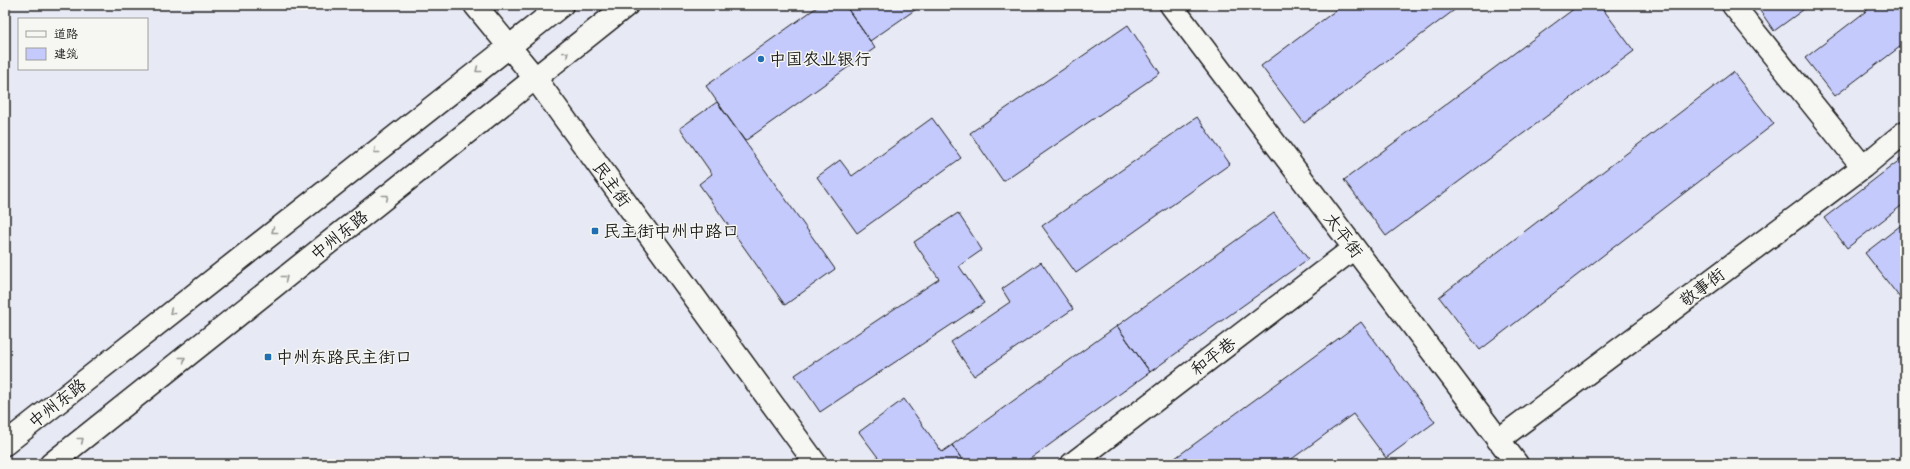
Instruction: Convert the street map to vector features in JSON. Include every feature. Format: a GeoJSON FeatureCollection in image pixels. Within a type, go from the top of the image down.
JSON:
{"type":"FeatureCollection","features":[{"type":"Feature","properties":{"kind":"street","name":"民主街"},"geometry":{"type":"LineString","coordinates":[[475,5],[535,78],[816,464]]}},
{"type":"Feature","properties":{"kind":"street","name":"中州东路"},"geometry":{"type":"LineString","coordinates":[[5,444],[562,5]]}},
{"type":"Feature","properties":{"kind":"street","name":"中州东路"},"geometry":{"type":"LineString","coordinates":[[51,464],[627,5]]}},
{"type":"Feature","properties":{"kind":"street","name":"太平街"},"geometry":{"type":"LineString","coordinates":[[1172,5],[1517,464]]}},
{"type":"Feature","properties":{"kind":"street"},"geometry":{"type":"LineString","coordinates":[[1733,5],[1863,167]]}},
{"type":"Feature","properties":{"kind":"street","name":"敬事街"},"geometry":{"type":"LineString","coordinates":[[1498,440],[1863,167],[1905,132]]}},
{"type":"Feature","properties":{"kind":"street","name":"和平巷"},"geometry":{"type":"LineString","coordinates":[[1072,464],[1354,248]]}},
{"type":"Feature","properties":{"kind":"building"},"geometry":{"type":"Polygon","coordinates":[[[820,5],[845,5],[875,48],[745,141],[706,86],[820,5]]]}},
{"type":"Feature","properties":{"kind":"building"},"geometry":{"type":"Polygon","coordinates":[[[845,5],[922,5],[870,41],[845,5]]]}},
{"type":"Feature","properties":{"kind":"building"},"geometry":{"type":"Polygon","coordinates":[[[1343,5],[1461,5],[1304,123],[1261,66],[1343,5]]]}},
{"type":"Feature","properties":{"kind":"building"},"geometry":{"type":"Polygon","coordinates":[[[1579,5],[1600,5],[1634,51],[1386,236],[1344,180],[1579,5]]]}},
{"type":"Feature","properties":{"kind":"building"},"geometry":{"type":"Polygon","coordinates":[[[1756,5],[1806,5],[1807,7],[1774,31],[1756,5]]]}},
{"type":"Feature","properties":{"kind":"building"},"geometry":{"type":"Polygon","coordinates":[[[1874,5],[1905,5],[1905,43],[1835,96],[1805,58],[1874,5]]]}},
{"type":"Feature","properties":{"kind":"building"},"geometry":{"type":"Polygon","coordinates":[[[1128,25],[1160,73],[1003,181],[970,133],[1128,25]]]}},
{"type":"Feature","properties":{"kind":"building"},"geometry":{"type":"Polygon","coordinates":[[[1733,72],[1774,124],[1480,350],[1439,297],[1733,72]]]}},
{"type":"Feature","properties":{"kind":"building"},"geometry":{"type":"Polygon","coordinates":[[[717,102],[835,269],[785,305],[699,184],[712,174],[680,128],[717,102]]]}},
{"type":"Feature","properties":{"kind":"building"},"geometry":{"type":"Polygon","coordinates":[[[1197,117],[1230,164],[1076,273],[1042,226],[1197,117]]]}},
{"type":"Feature","properties":{"kind":"building"},"geometry":{"type":"Polygon","coordinates":[[[932,118],[961,158],[857,233],[817,177],[840,160],[852,176],[932,118]]]}},
{"type":"Feature","properties":{"kind":"building"},"geometry":{"type":"Polygon","coordinates":[[[1905,156],[1905,203],[1847,248],[1824,218],[1905,156]]]}},
{"type":"Feature","properties":{"kind":"building"},"geometry":{"type":"Polygon","coordinates":[[[958,213],[982,250],[959,266],[984,303],[820,412],[795,375],[939,279],[914,242],[958,213]]]}},
{"type":"Feature","properties":{"kind":"building"},"geometry":{"type":"Polygon","coordinates":[[[1274,213],[1308,259],[1150,372],[1117,326],[1274,213]]]}},
{"type":"Feature","properties":{"kind":"building"},"geometry":{"type":"Polygon","coordinates":[[[1905,222],[1905,294],[1900,298],[1865,253],[1905,222]]]}},
{"type":"Feature","properties":{"kind":"building"},"geometry":{"type":"Polygon","coordinates":[[[1041,262],[1073,309],[974,376],[951,342],[1010,302],[1002,289],[1041,262]]]}},
{"type":"Feature","properties":{"kind":"building"},"geometry":{"type":"Polygon","coordinates":[[[1361,322],[1435,422],[1386,458],[1353,414],[1285,464],[1167,464],[1361,322]]]}},
{"type":"Feature","properties":{"kind":"building"},"geometry":{"type":"Polygon","coordinates":[[[1117,326],[1150,372],[1023,464],[965,464],[952,445],[1117,326]]]}},
{"type":"Feature","properties":{"kind":"building"},"geometry":{"type":"Polygon","coordinates":[[[904,399],[942,452],[952,445],[965,464],[883,464],[859,432],[904,399]]]}},
{"type":"Feature","properties":{"kind":"place","name":"中国农业银行"},"geometry":{"type":"Point","coordinates":[761,59]}},
{"type":"Feature","properties":{"kind":"place","name":"民主街中州中路口"},"geometry":{"type":"Point","coordinates":[595,231]}},
{"type":"Feature","properties":{"kind":"place","name":"中州东路民主街口"},"geometry":{"type":"Point","coordinates":[268,357]}}]}
